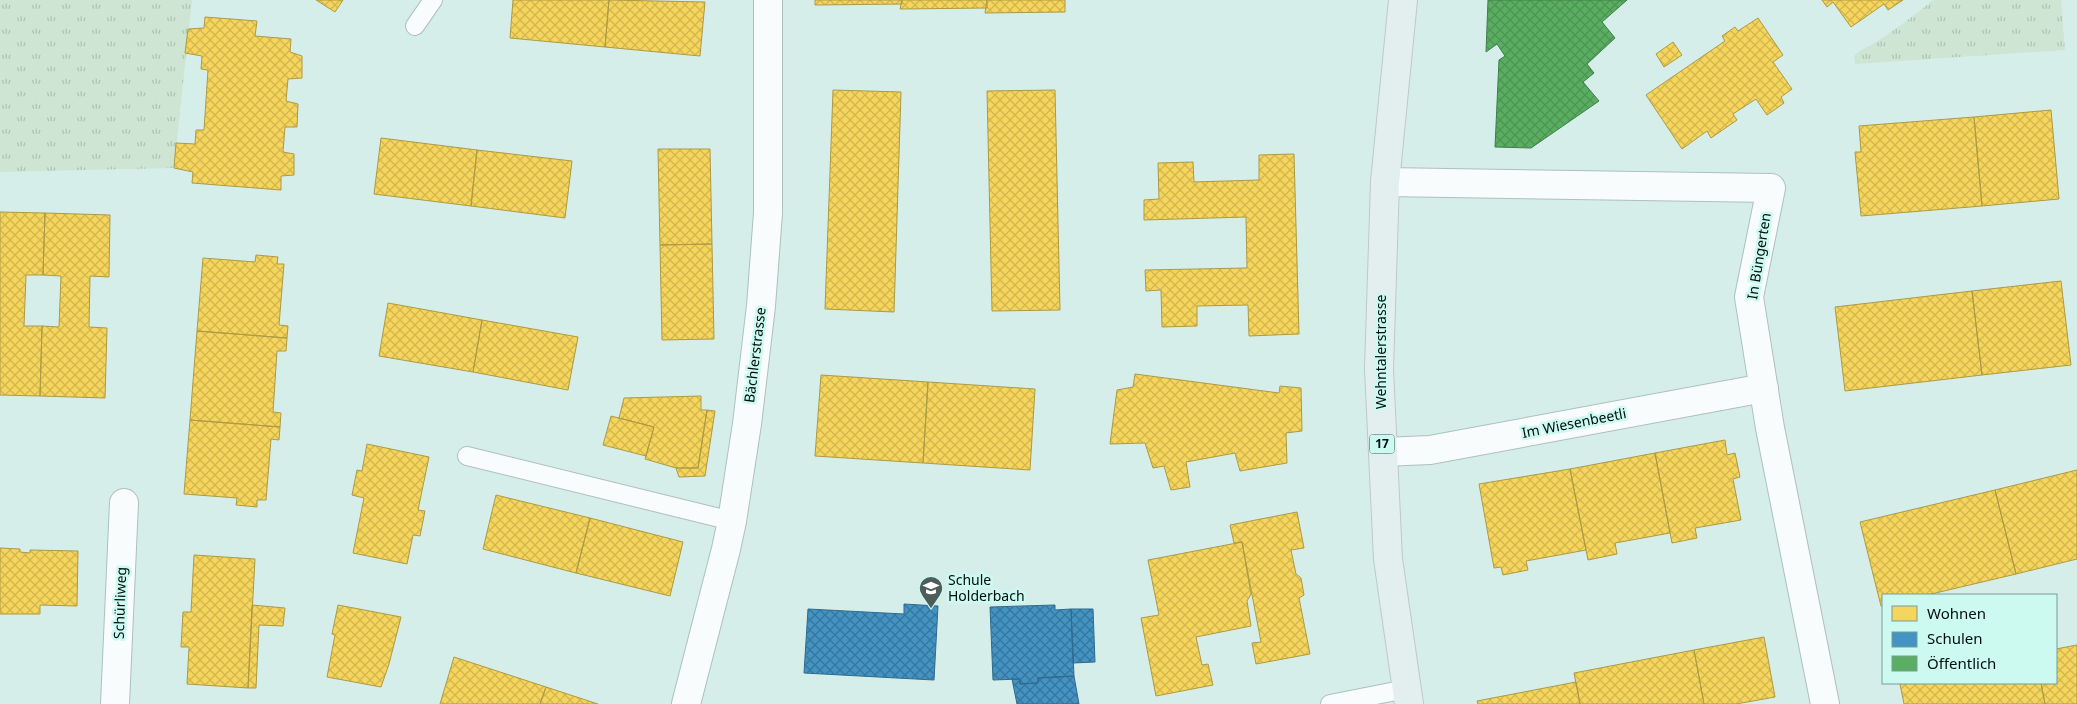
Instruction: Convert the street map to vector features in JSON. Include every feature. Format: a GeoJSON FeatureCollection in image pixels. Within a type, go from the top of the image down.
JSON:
{"type":"FeatureCollection","features":[{"type":"Feature","properties":{"kind":"main road","name":"Wehntalerstrasse"},"geometry":{"type":"LineString","coordinates":[[1403,0],[1384,182],[1379,369],[1388,559],[1408,697]]}},
{"type":"Feature","properties":{"kind":"street","name":"Bächlerstrasse"},"geometry":{"type":"LineString","coordinates":[[686,704],[732,522],[747,424],[760,316],[768,213],[768,0]]}},
{"type":"Feature","properties":{"kind":"street","name":"In Büngerten"},"geometry":{"type":"LineString","coordinates":[[1384,182],[1771,188],[1749,297],[1764,388],[1825,704]]}},
{"type":"Feature","properties":{"kind":"street","name":"Im Wiesenbeetli"},"geometry":{"type":"LineString","coordinates":[[1383,452],[1430,450],[1764,388]]}},
{"type":"Feature","properties":{"kind":"street","name":"Schürliweg"},"geometry":{"type":"LineString","coordinates":[[115,704],[124,503]]}},
{"type":"Feature","properties":{"kind":"lane"},"geometry":{"type":"LineString","coordinates":[[416,26],[433,0]]}},
{"type":"Feature","properties":{"kind":"lane"},"geometry":{"type":"LineString","coordinates":[[467,456],[732,522]]}},
{"type":"Feature","properties":{"kind":"lane"},"geometry":{"type":"LineString","coordinates":[[1330,704],[1408,697]]}},
{"type":"Feature","properties":{"kind":"green space"},"geometry":{"type":"Polygon","coordinates":[[[0,0],[192,0],[174,168],[0,172],[0,0]]]}},
{"type":"Feature","properties":{"kind":"green space"},"geometry":{"type":"Polygon","coordinates":[[[1933,0],[2061,0],[2065,50],[1855,64],[1854,56],[1862,49],[1878,41],[1933,0]]]}},
{"type":"Feature","properties":{"kind":"building: Wohnen"},"geometry":{"type":"Polygon","coordinates":[[[316,0],[343,0],[335,12],[316,0]]]}},
{"type":"Feature","properties":{"kind":"building: Wohnen"},"geometry":{"type":"Polygon","coordinates":[[[513,0],[609,0],[605,47],[510,38],[513,0]]]}},
{"type":"Feature","properties":{"kind":"building: Wohnen"},"geometry":{"type":"Polygon","coordinates":[[[609,0],[705,2],[700,56],[605,47],[609,0]]]}},
{"type":"Feature","properties":{"kind":"building: Wohnen"},"geometry":{"type":"Polygon","coordinates":[[[815,0],[902,0],[902,4],[815,5],[815,0]]]}},
{"type":"Feature","properties":{"kind":"building: Wohnen"},"geometry":{"type":"Polygon","coordinates":[[[902,0],[987,0],[987,8],[900,9],[902,0]]]}},
{"type":"Feature","properties":{"kind":"building: Wohnen"},"geometry":{"type":"Polygon","coordinates":[[[987,0],[1065,0],[1065,12],[985,13],[987,0]]]}},
{"type":"Feature","properties":{"kind":"building: Wohnen"},"geometry":{"type":"Polygon","coordinates":[[[1822,0],[1903,0],[1888,10],[1884,4],[1851,27],[1833,2],[1827,7],[1822,0]]]}},
{"type":"Feature","properties":{"kind":"building: Wohnen"},"geometry":{"type":"Polygon","coordinates":[[[205,17],[257,21],[255,36],[291,39],[290,52],[302,56],[302,78],[288,79],[286,101],[298,104],[297,127],[285,127],[283,152],[294,154],[294,175],[281,176],[281,190],[192,183],[193,172],[174,168],[176,143],[195,144],[196,130],[204,130],[208,70],[201,69],[202,56],[185,53],[188,29],[204,28],[205,17]]]}},
{"type":"Feature","properties":{"kind":"building: Wohnen"},"geometry":{"type":"Polygon","coordinates":[[[1758,18],[1783,55],[1773,62],[1792,89],[1781,97],[1784,103],[1767,115],[1756,99],[1733,114],[1737,120],[1711,138],[1707,131],[1682,149],[1646,95],[1725,41],[1722,36],[1735,27],[1738,31],[1758,18]]]}},
{"type":"Feature","properties":{"kind":"building: Wohnen"},"geometry":{"type":"Polygon","coordinates":[[[1673,42],[1682,55],[1664,67],[1656,54],[1673,42]]]}},
{"type":"Feature","properties":{"kind":"building: Wohnen"},"geometry":{"type":"Polygon","coordinates":[[[833,90],[901,92],[894,312],[825,309],[833,90]]]}},
{"type":"Feature","properties":{"kind":"building: Wohnen"},"geometry":{"type":"Polygon","coordinates":[[[1055,90],[1060,310],[992,311],[987,91],[1055,90]]]}},
{"type":"Feature","properties":{"kind":"building: Wohnen"},"geometry":{"type":"Polygon","coordinates":[[[2051,110],[2059,199],[1982,206],[1974,117],[2051,110]]]}},
{"type":"Feature","properties":{"kind":"building: Wohnen"},"geometry":{"type":"Polygon","coordinates":[[[1974,117],[1982,206],[1861,216],[1855,152],[1861,152],[1859,126],[1974,117]]]}},
{"type":"Feature","properties":{"kind":"building: Wohnen"},"geometry":{"type":"Polygon","coordinates":[[[381,138],[477,150],[471,206],[374,194],[381,138]]]}},
{"type":"Feature","properties":{"kind":"building: Wohnen"},"geometry":{"type":"Polygon","coordinates":[[[658,149],[710,149],[712,244],[660,245],[658,149]]]}},
{"type":"Feature","properties":{"kind":"building: Wohnen"},"geometry":{"type":"Polygon","coordinates":[[[477,150],[572,161],[565,218],[471,206],[477,150]]]}},
{"type":"Feature","properties":{"kind":"building: Wohnen"},"geometry":{"type":"Polygon","coordinates":[[[1294,154],[1299,334],[1249,336],[1248,305],[1197,306],[1197,326],[1162,327],[1161,290],[1146,291],[1145,270],[1247,268],[1246,217],[1144,220],[1144,200],[1159,199],[1158,163],[1193,162],[1194,182],[1259,180],[1259,155],[1294,154]]]}},
{"type":"Feature","properties":{"kind":"building: Wohnen"},"geometry":{"type":"Polygon","coordinates":[[[0,212],[45,213],[43,275],[26,275],[24,326],[42,326],[40,396],[0,395],[0,212]]]}},
{"type":"Feature","properties":{"kind":"building: Wohnen"},"geometry":{"type":"Polygon","coordinates":[[[45,213],[110,215],[109,277],[90,276],[89,327],[107,328],[105,398],[40,396],[42,326],[59,327],[61,276],[43,275],[45,213]]]}},
{"type":"Feature","properties":{"kind":"building: Wohnen"},"geometry":{"type":"Polygon","coordinates":[[[712,244],[714,339],[662,340],[660,245],[712,244]]]}},
{"type":"Feature","properties":{"kind":"building: Wohnen"},"geometry":{"type":"Polygon","coordinates":[[[256,255],[278,257],[277,264],[284,264],[279,325],[288,326],[287,338],[197,331],[203,258],[255,262],[256,255]]]}},
{"type":"Feature","properties":{"kind":"building: Wohnen"},"geometry":{"type":"Polygon","coordinates":[[[2061,281],[2071,365],[1982,375],[1972,291],[2061,281]]]}},
{"type":"Feature","properties":{"kind":"building: Wohnen"},"geometry":{"type":"Polygon","coordinates":[[[1972,291],[1982,375],[1845,391],[1835,307],[1972,291]]]}},
{"type":"Feature","properties":{"kind":"building: Wohnen"},"geometry":{"type":"Polygon","coordinates":[[[388,303],[482,320],[473,372],[379,356],[388,303]]]}},
{"type":"Feature","properties":{"kind":"building: Wohnen"},"geometry":{"type":"Polygon","coordinates":[[[482,320],[578,337],[568,390],[473,372],[482,320]]]}},
{"type":"Feature","properties":{"kind":"building: Wohnen"},"geometry":{"type":"Polygon","coordinates":[[[197,331],[287,338],[286,351],[277,351],[273,412],[281,413],[280,427],[190,420],[197,331]]]}},
{"type":"Feature","properties":{"kind":"building: Wohnen"},"geometry":{"type":"Polygon","coordinates":[[[1135,374],[1279,393],[1280,386],[1301,388],[1302,431],[1286,433],[1287,463],[1240,471],[1235,453],[1186,462],[1190,487],[1171,490],[1164,466],[1153,468],[1145,443],[1110,444],[1117,390],[1133,387],[1135,374]]]}},
{"type":"Feature","properties":{"kind":"building: Wohnen"},"geometry":{"type":"Polygon","coordinates":[[[821,375],[928,382],[923,463],[815,456],[821,375]]]}},
{"type":"Feature","properties":{"kind":"building: Wohnen"},"geometry":{"type":"Polygon","coordinates":[[[928,382],[1035,389],[1030,470],[923,463],[928,382]]]}},
{"type":"Feature","properties":{"kind":"building: Wohnen"},"geometry":{"type":"Polygon","coordinates":[[[701,396],[701,410],[707,410],[698,468],[676,468],[645,459],[654,427],[619,418],[624,398],[701,396]]]}},
{"type":"Feature","properties":{"kind":"building: Wohnen"},"geometry":{"type":"Polygon","coordinates":[[[707,410],[715,411],[705,476],[679,477],[676,468],[698,468],[707,410]]]}},
{"type":"Feature","properties":{"kind":"building: Wohnen"},"geometry":{"type":"Polygon","coordinates":[[[611,416],[654,427],[646,456],[603,445],[611,416]]]}},
{"type":"Feature","properties":{"kind":"building: Wohnen"},"geometry":{"type":"Polygon","coordinates":[[[190,420],[280,427],[279,440],[271,439],[266,500],[257,500],[257,507],[236,505],[237,498],[184,494],[190,420]]]}},
{"type":"Feature","properties":{"kind":"building: Wohnen"},"geometry":{"type":"Polygon","coordinates":[[[1725,440],[1727,455],[1735,453],[1740,477],[1733,479],[1741,520],[1695,528],[1697,538],[1672,543],[1655,453],[1725,440]]]}},
{"type":"Feature","properties":{"kind":"building: Wohnen"},"geometry":{"type":"Polygon","coordinates":[[[367,444],[429,457],[418,510],[425,511],[420,536],[413,535],[407,564],[353,553],[364,498],[352,495],[357,470],[362,471],[367,444]]]}},
{"type":"Feature","properties":{"kind":"building: Wohnen"},"geometry":{"type":"Polygon","coordinates":[[[1655,453],[1670,533],[1615,543],[1617,554],[1588,560],[1570,469],[1655,453]]]}},
{"type":"Feature","properties":{"kind":"building: Wohnen"},"geometry":{"type":"Polygon","coordinates":[[[1570,469],[1586,550],[1526,561],[1528,570],[1503,575],[1501,567],[1494,568],[1479,484],[1570,469]]]}},
{"type":"Feature","properties":{"kind":"building: Wohnen"},"geometry":{"type":"Polygon","coordinates":[[[2077,470],[2077,559],[2016,574],[1995,490],[2077,470]]]}},
{"type":"Feature","properties":{"kind":"building: Wohnen"},"geometry":{"type":"Polygon","coordinates":[[[1995,490],[2016,574],[1931,594],[1882,594],[1881,606],[1860,522],[1995,490]]]}},
{"type":"Feature","properties":{"kind":"building: Wohnen"},"geometry":{"type":"Polygon","coordinates":[[[496,495],[590,518],[576,573],[483,549],[496,495]]]}},
{"type":"Feature","properties":{"kind":"building: Wohnen"},"geometry":{"type":"Polygon","coordinates":[[[1297,512],[1304,548],[1291,550],[1296,574],[1301,578],[1304,595],[1299,598],[1310,654],[1256,664],[1252,643],[1261,642],[1242,542],[1234,543],[1230,525],[1297,512]]]}},
{"type":"Feature","properties":{"kind":"building: Wohnen"},"geometry":{"type":"Polygon","coordinates":[[[590,518],[683,542],[670,596],[576,573],[590,518]]]}},
{"type":"Feature","properties":{"kind":"building: Wohnen"},"geometry":{"type":"Polygon","coordinates":[[[1242,542],[1251,594],[1247,601],[1251,626],[1196,637],[1202,665],[1208,664],[1213,685],[1156,696],[1141,618],[1159,615],[1148,560],[1242,542]]]}},
{"type":"Feature","properties":{"kind":"building: Wohnen"},"geometry":{"type":"Polygon","coordinates":[[[0,548],[20,549],[20,552],[30,553],[30,550],[78,551],[77,606],[40,605],[40,614],[0,614],[0,548]]]}},
{"type":"Feature","properties":{"kind":"building: Wohnen"},"geometry":{"type":"Polygon","coordinates":[[[194,555],[255,559],[248,688],[187,684],[189,647],[181,647],[183,612],[191,612],[194,555]]]}},
{"type":"Feature","properties":{"kind":"building: Wohnen"},"geometry":{"type":"Polygon","coordinates":[[[252,605],[285,608],[283,626],[259,625],[256,688],[248,688],[252,605]]]}},
{"type":"Feature","properties":{"kind":"building: Wohnen"},"geometry":{"type":"Polygon","coordinates":[[[338,605],[401,617],[381,687],[327,677],[335,635],[332,634],[338,605]]]}},
{"type":"Feature","properties":{"kind":"building: Wohnen"},"geometry":{"type":"Polygon","coordinates":[[[1764,637],[1775,697],[1736,704],[1704,704],[1694,650],[1764,637]]]}},
{"type":"Feature","properties":{"kind":"building: Wohnen"},"geometry":{"type":"Polygon","coordinates":[[[2077,645],[2077,704],[2045,704],[2041,684],[2057,684],[2057,649],[2077,645]]]}},
{"type":"Feature","properties":{"kind":"building: Wohnen"},"geometry":{"type":"Polygon","coordinates":[[[1694,650],[1704,704],[1580,704],[1574,673],[1694,650]]]}},
{"type":"Feature","properties":{"kind":"building: Wohnen"},"geometry":{"type":"Polygon","coordinates":[[[454,657],[546,687],[540,704],[440,704],[454,657]]]}},
{"type":"Feature","properties":{"kind":"building: Wohnen"},"geometry":{"type":"Polygon","coordinates":[[[1576,682],[1580,704],[1478,704],[1477,701],[1576,682]]]}},
{"type":"Feature","properties":{"kind":"building: Wohnen"},"geometry":{"type":"Polygon","coordinates":[[[1900,684],[2041,684],[2045,704],[1904,704],[1900,684]]]}},
{"type":"Feature","properties":{"kind":"building: Wohnen"},"geometry":{"type":"Polygon","coordinates":[[[546,687],[598,704],[540,704],[546,687]]]}},
{"type":"Feature","properties":{"kind":"building: Schulen"},"geometry":{"type":"Polygon","coordinates":[[[904,604],[938,606],[934,680],[804,673],[808,609],[904,614],[904,604]]]}},
{"type":"Feature","properties":{"kind":"building: Schulen"},"geometry":{"type":"Polygon","coordinates":[[[1055,605],[1055,610],[1071,609],[1074,676],[1038,678],[1038,683],[1020,684],[1020,679],[993,680],[990,607],[1055,605]]]}},
{"type":"Feature","properties":{"kind":"building: Schulen"},"geometry":{"type":"Polygon","coordinates":[[[1071,609],[1093,609],[1095,662],[1073,663],[1071,609]]]}},
{"type":"Feature","properties":{"kind":"building: Schulen"},"geometry":{"type":"Polygon","coordinates":[[[1074,676],[1079,704],[1017,704],[1012,679],[1020,679],[1020,684],[1038,683],[1038,678],[1074,676]]]}},
{"type":"Feature","properties":{"kind":"building: Öffentlich"},"geometry":{"type":"Polygon","coordinates":[[[1488,0],[1627,0],[1602,22],[1615,38],[1587,64],[1594,73],[1583,82],[1599,101],[1531,148],[1495,147],[1499,60],[1505,56],[1497,44],[1486,52],[1488,0]]]}},
{"type":"Feature","properties":{"kind":"place","name":"Schule Holderbach"},"geometry":{"type":"Point","coordinates":[931,609]}}]}
